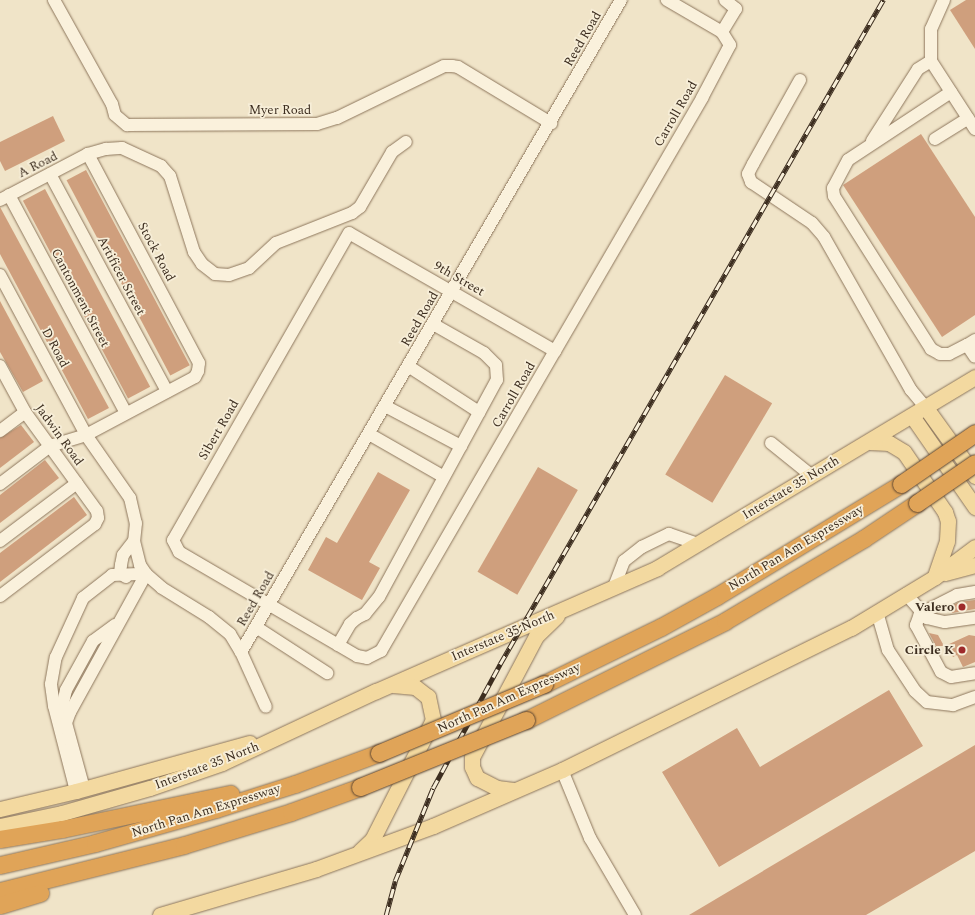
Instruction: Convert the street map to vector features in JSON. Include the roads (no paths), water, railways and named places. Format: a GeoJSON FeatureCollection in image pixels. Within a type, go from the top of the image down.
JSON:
{"type":"FeatureCollection","features":[{"type":"Feature","properties":{"kind":"highway","name":"North Pan Am Expressway"},"geometry":{"type":"LineString","coordinates":[[0,865],[151,828],[295,784],[379,753],[544,684],[661,627],[717,596],[901,484],[975,433]]}},
{"type":"Feature","properties":{"kind":"highway","name":"North Pan Am Expressway"},"geometry":{"type":"LineString","coordinates":[[0,891],[125,861],[290,812],[360,786],[526,720],[725,621],[850,547],[975,463]]}},
{"type":"Feature","properties":{"kind":"highway"},"geometry":{"type":"LineString","coordinates":[[0,839],[76,827],[215,797],[348,764]]}},
{"type":"Feature","properties":{"kind":"highway"},"geometry":{"type":"LineString","coordinates":[[0,905],[211,847],[244,835],[290,812]]}},
{"type":"Feature","properties":{"kind":"main road","name":"Interstate 35 North"},"geometry":{"type":"LineString","coordinates":[[0,826],[62,813],[150,788],[222,763],[392,685],[657,568],[870,442],[975,377]]}},
{"type":"Feature","properties":{"kind":"main road"},"geometry":{"type":"LineString","coordinates":[[926,408],[975,476]]}},
{"type":"Feature","properties":{"kind":"main road"},"geometry":{"type":"LineString","coordinates":[[912,416],[975,507]]}},
{"type":"Feature","properties":{"kind":"main road"},"geometry":{"type":"LineString","coordinates":[[870,442],[889,443],[904,452],[945,512],[948,521],[947,541],[935,577]]}},
{"type":"Feature","properties":{"kind":"main road"},"geometry":{"type":"LineString","coordinates":[[160,915],[316,870],[433,826],[562,770],[762,672],[877,612],[935,577],[975,547]]}},
{"type":"Feature","properties":{"kind":"main road"},"geometry":{"type":"LineString","coordinates":[[935,577],[975,565]]}},
{"type":"Feature","properties":{"kind":"main road"},"geometry":{"type":"LineString","coordinates":[[513,790],[497,788],[477,778],[472,767],[472,757],[536,636],[565,609]]}},
{"type":"Feature","properties":{"kind":"main road"},"geometry":{"type":"LineString","coordinates":[[357,854],[372,840],[433,720],[428,697],[415,687],[392,685]]}},
{"type":"Feature","properties":{"kind":"main road"},"geometry":{"type":"LineString","coordinates":[[0,809],[80,790],[294,731]]}},
{"type":"Feature","properties":{"kind":"street","name":"Myer Road"},"geometry":{"type":"LineString","coordinates":[[54,0],[112,104],[115,115],[127,125],[317,124],[337,118],[444,66],[458,67],[551,123]]}},
{"type":"Feature","properties":{"kind":"street","name":"Reed Road"},"geometry":{"type":"LineString","coordinates":[[241,652],[551,123],[621,0]]}},
{"type":"Feature","properties":{"kind":"street"},"geometry":{"type":"LineString","coordinates":[[667,0],[725,36]]}},
{"type":"Feature","properties":{"kind":"street","name":"Carroll Road"},"geometry":{"type":"LineString","coordinates":[[269,605],[358,656],[367,658],[381,651],[702,98],[730,45],[725,36],[736,9],[725,0]]}},
{"type":"Feature","properties":{"kind":"street"},"geometry":{"type":"LineString","coordinates":[[944,0],[931,29],[931,61],[975,129]]}},
{"type":"Feature","properties":{"kind":"street"},"geometry":{"type":"LineString","coordinates":[[869,146],[918,69],[931,61]]}},
{"type":"Feature","properties":{"kind":"street"},"geometry":{"type":"LineString","coordinates":[[800,80],[748,174],[751,182],[812,223],[824,237],[911,390],[926,408]]}},
{"type":"Feature","properties":{"kind":"street"},"geometry":{"type":"LineString","coordinates":[[952,92],[848,160],[833,188],[834,196],[931,349],[940,354],[949,354],[971,343],[975,357]]}},
{"type":"Feature","properties":{"kind":"street"},"geometry":{"type":"LineString","coordinates":[[935,139],[968,118]]}},
{"type":"Feature","properties":{"kind":"street","name":"A Road"},"geometry":{"type":"LineString","coordinates":[[4,198],[88,154],[106,149],[122,148],[161,166],[174,184],[194,252],[202,264],[215,274],[229,275],[249,268],[276,243],[352,213],[360,207],[392,152],[406,142]]}},
{"type":"Feature","properties":{"kind":"street","name":"Stock Road"},"geometry":{"type":"LineString","coordinates":[[88,154],[199,363],[195,377],[167,391]]}},
{"type":"Feature","properties":{"kind":"street","name":"Artificer Street"},"geometry":{"type":"LineString","coordinates":[[50,174],[167,391]]}},
{"type":"Feature","properties":{"kind":"street","name":"Cantonment Street"},"geometry":{"type":"LineString","coordinates":[[4,198],[126,413]]}},
{"type":"Feature","properties":{"kind":"street","name":"9th Street"},"geometry":{"type":"LineString","coordinates":[[349,232],[555,351]]}},
{"type":"Feature","properties":{"kind":"street","name":"Sibert Road"},"geometry":{"type":"LineString","coordinates":[[269,605],[179,552],[173,540],[349,232]]}},
{"type":"Feature","properties":{"kind":"street","name":"D Road"},"geometry":{"type":"LineString","coordinates":[[0,275],[86,435]]}},
{"type":"Feature","properties":{"kind":"street"},"geometry":{"type":"LineString","coordinates":[[338,645],[350,624],[365,614],[376,602],[497,380],[496,364],[484,353],[433,324]]}},
{"type":"Feature","properties":{"kind":"street","name":"Jadwin Road"},"geometry":{"type":"LineString","coordinates":[[0,366],[25,412],[97,511],[98,518],[95,524],[0,596]]}},
{"type":"Feature","properties":{"kind":"street"},"geometry":{"type":"LineString","coordinates":[[408,366],[479,412]]}},
{"type":"Feature","properties":{"kind":"street"},"geometry":{"type":"LineString","coordinates":[[911,390],[912,416]]}},
{"type":"Feature","properties":{"kind":"street"},"geometry":{"type":"LineString","coordinates":[[0,484],[50,446],[86,435],[167,391]]}},
{"type":"Feature","properties":{"kind":"street"},"geometry":{"type":"LineString","coordinates":[[385,406],[461,446]]}},
{"type":"Feature","properties":{"kind":"street"},"geometry":{"type":"LineString","coordinates":[[0,431],[25,412]]}},
{"type":"Feature","properties":{"kind":"street"},"geometry":{"type":"LineString","coordinates":[[369,434],[444,478]]}},
{"type":"Feature","properties":{"kind":"street","name":"Jadwin Road"},"geometry":{"type":"LineString","coordinates":[[86,435],[130,498],[135,517],[134,541],[140,565],[146,574],[162,588],[209,617],[230,634],[241,652],[266,708]]}},
{"type":"Feature","properties":{"kind":"street"},"geometry":{"type":"LineString","coordinates":[[771,443],[812,476]]}},
{"type":"Feature","properties":{"kind":"street"},"geometry":{"type":"LineString","coordinates":[[0,541],[77,483]]}},
{"type":"Feature","properties":{"kind":"street"},"geometry":{"type":"LineString","coordinates":[[614,587],[624,561],[642,547],[669,534],[698,544]]}},
{"type":"Feature","properties":{"kind":"street","name":"Jadwin Road"},"geometry":{"type":"LineString","coordinates":[[134,541],[124,556],[120,573],[139,586],[162,588]]}},
{"type":"Feature","properties":{"kind":"street"},"geometry":{"type":"LineString","coordinates":[[120,573],[146,574],[118,623],[94,641],[66,690],[63,703],[80,790],[54,706],[51,684],[56,657],[83,598],[112,575],[120,573]]}},
{"type":"Feature","properties":{"kind":"street"},"geometry":{"type":"LineString","coordinates":[[975,592],[957,595],[920,614],[917,619],[918,630],[941,672],[951,677],[975,673]]}},
{"type":"Feature","properties":{"kind":"street"},"geometry":{"type":"LineString","coordinates":[[906,594],[920,614],[927,618],[946,622],[975,618]]}},
{"type":"Feature","properties":{"kind":"street"},"geometry":{"type":"LineString","coordinates":[[877,612],[888,650],[915,691],[928,702],[953,705],[975,697]]}},
{"type":"Feature","properties":{"kind":"street"},"geometry":{"type":"LineString","coordinates":[[256,627],[327,673]]}},
{"type":"Feature","properties":{"kind":"street"},"geometry":{"type":"LineString","coordinates":[[562,770],[590,838],[635,915]]}},
{"type":"Feature","properties":{"kind":"railway"},"geometry":{"type":"LineString","coordinates":[[386,915],[395,881],[433,788],[500,664],[883,0]]}},
{"type":"Feature","properties":{"kind":"place","name":"Valero"},"geometry":{"type":"Point","coordinates":[962,607]}},
{"type":"Feature","properties":{"kind":"place","name":"Circle K"},"geometry":{"type":"Point","coordinates":[962,650]}}]}
